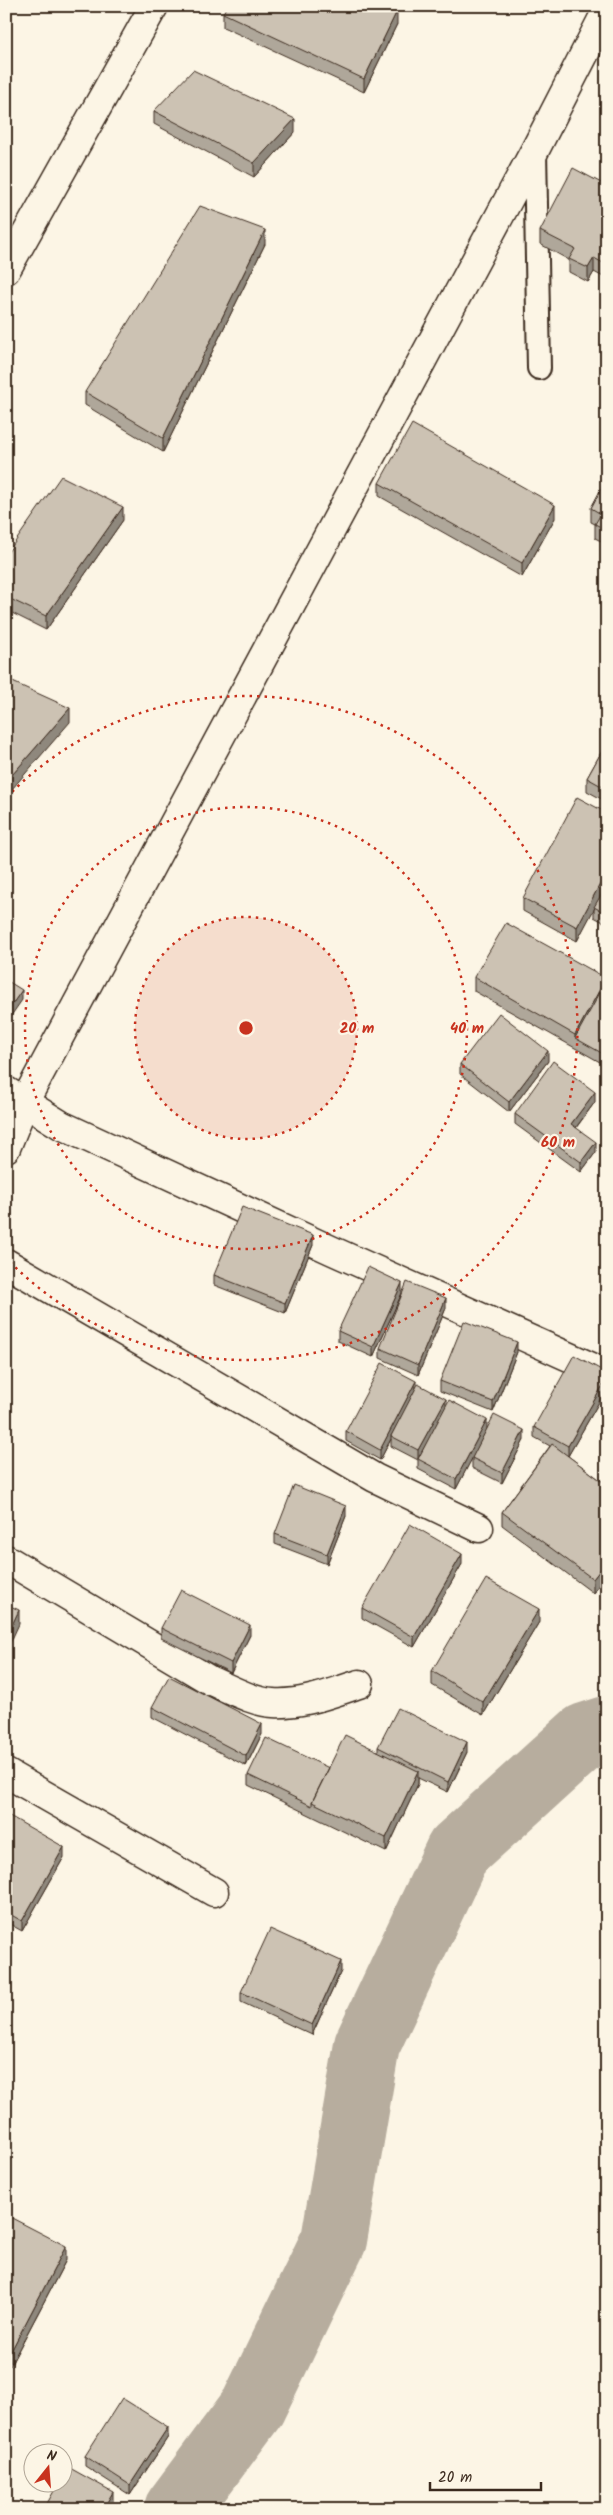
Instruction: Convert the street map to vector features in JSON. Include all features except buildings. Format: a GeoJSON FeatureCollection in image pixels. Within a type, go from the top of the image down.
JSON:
{"type":"FeatureCollection","features":[{"type":"Feature","properties":{"kind":"street"},"geometry":{"type":"LineString","coordinates":[[6,270],[154,6]]}},
{"type":"Feature","properties":{"kind":"street"},"geometry":{"type":"LineString","coordinates":[[6,1148],[16,1096],[535,150],[607,10]]}},
{"type":"Feature","properties":{"kind":"street"},"geometry":{"type":"LineString","coordinates":[[16,1096],[61,1125],[339,1254],[607,1374]]}},
{"type":"Feature","properties":{"kind":"street"},"geometry":{"type":"LineString","coordinates":[[6,1263],[374,1478],[479,1528]]}},
{"type":"Feature","properties":{"kind":"street"},"geometry":{"type":"LineString","coordinates":[[6,1559],[211,1681],[244,1695],[271,1703],[301,1702],[359,1684]]}},
{"type":"Feature","properties":{"kind":"street"},"geometry":{"type":"LineString","coordinates":[[6,1773],[214,1892]]}},
{"type":"Feature","properties":{"kind":"lane"},"geometry":{"type":"LineString","coordinates":[[535,150],[539,368]]}},
{"type":"Feature","properties":{"kind":"waterway"},"geometry":{"type":"LineString","coordinates":[[177,2509],[253,2407],[334,2240],[367,2045],[458,1851],[585,1736],[607,1729]]}}]}
